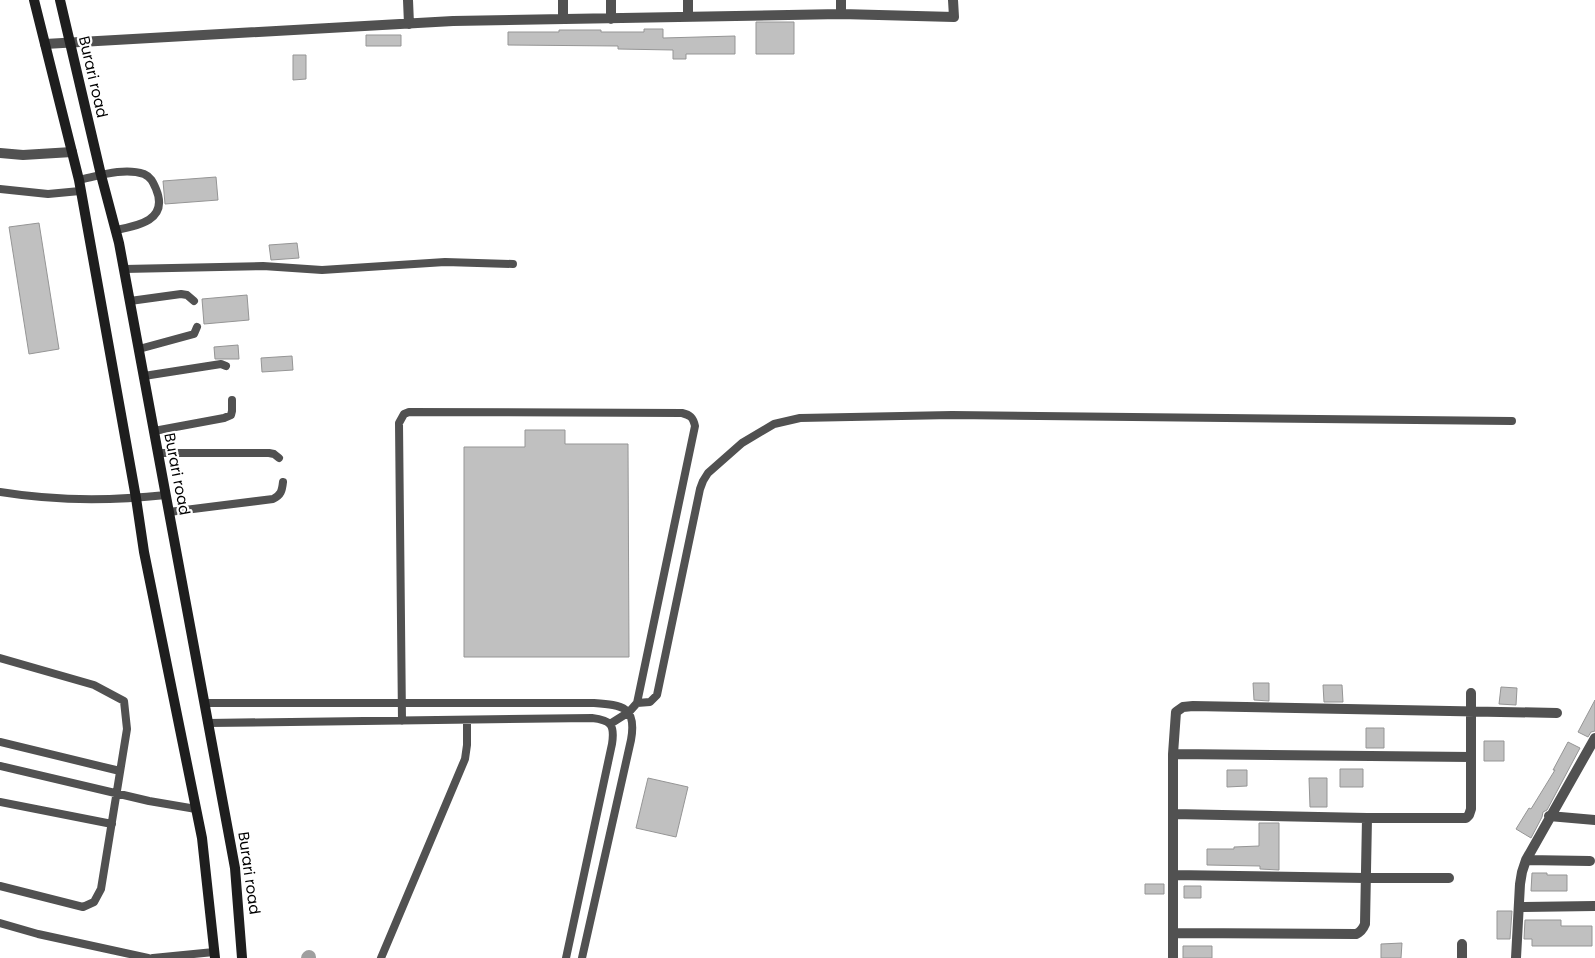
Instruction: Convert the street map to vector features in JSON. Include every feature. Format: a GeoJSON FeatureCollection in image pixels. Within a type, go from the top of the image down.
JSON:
{"type":"FeatureCollection","features":[{"type":"Feature","properties":{"kind":"main road"},"geometry":{"type":"LineString","coordinates":[[34,0],[78,180],[136,498],[144,552],[202,838],[214,955]]}},
{"type":"Feature","properties":{"kind":"main road","name":"Burari road"},"geometry":{"type":"LineString","coordinates":[[60,0],[124,269],[235,868],[242,958]]}},
{"type":"Feature","properties":{"kind":"street"},"geometry":{"type":"LineString","coordinates":[[408,0],[409,24]]}},
{"type":"Feature","properties":{"kind":"street"},"geometry":{"type":"LineString","coordinates":[[563,0],[563,19]]}},
{"type":"Feature","properties":{"kind":"street"},"geometry":{"type":"LineString","coordinates":[[611,0],[611,18]]}},
{"type":"Feature","properties":{"kind":"street"},"geometry":{"type":"LineString","coordinates":[[688,0],[688,17]]}},
{"type":"Feature","properties":{"kind":"street"},"geometry":{"type":"LineString","coordinates":[[841,0],[841,14]]}},
{"type":"Feature","properties":{"kind":"street"},"geometry":{"type":"LineString","coordinates":[[45,44],[453,22],[841,14],[954,17],[953,0]]}},
{"type":"Feature","properties":{"kind":"street"},"geometry":{"type":"LineString","coordinates":[[0,153],[23,155],[72,152]]}},
{"type":"Feature","properties":{"kind":"street"},"geometry":{"type":"LineString","coordinates":[[1173,814],[1466,818],[1470,815],[1471,809],[1472,693]]}},
{"type":"Feature","properties":{"kind":"street"},"geometry":{"type":"LineString","coordinates":[[1173,958],[1173,754],[1176,712],[1183,707],[1557,713]]}},
{"type":"Feature","properties":{"kind":"street"},"geometry":{"type":"LineString","coordinates":[[1516,958],[1522,872],[1526,860],[1594,742]]}},
{"type":"Feature","properties":{"kind":"street"},"geometry":{"type":"LineString","coordinates":[[1173,754],[1472,757]]}},
{"type":"Feature","properties":{"kind":"street"},"geometry":{"type":"LineString","coordinates":[[1550,816],[1595,820]]}},
{"type":"Feature","properties":{"kind":"street"},"geometry":{"type":"LineString","coordinates":[[1173,933],[1356,934],[1363,929],[1365,924],[1367,818]]}},
{"type":"Feature","properties":{"kind":"street"},"geometry":{"type":"LineString","coordinates":[[1526,860],[1590,861]]}},
{"type":"Feature","properties":{"kind":"street"},"geometry":{"type":"LineString","coordinates":[[1173,875],[1450,878]]}},
{"type":"Feature","properties":{"kind":"street"},"geometry":{"type":"LineString","coordinates":[[1519,907],[1595,906]]}},
{"type":"Feature","properties":{"kind":"street"},"geometry":{"type":"LineString","coordinates":[[1462,944],[1462,958]]}},
{"type":"Feature","properties":{"kind":"lane"},"geometry":{"type":"LineString","coordinates":[[78,180],[101,175],[133,172],[145,174],[151,178],[157,192],[158,205],[155,214],[148,221],[137,226],[116,230]]}},
{"type":"Feature","properties":{"kind":"lane"},"geometry":{"type":"LineString","coordinates":[[0,188],[48,194],[80,191]]}},
{"type":"Feature","properties":{"kind":"lane"},"geometry":{"type":"LineString","coordinates":[[124,269],[263,266],[322,270],[445,262],[512,264]]}},
{"type":"Feature","properties":{"kind":"lane"},"geometry":{"type":"LineString","coordinates":[[130,301],[181,294],[187,295],[194,301]]}},
{"type":"Feature","properties":{"kind":"lane"},"geometry":{"type":"LineString","coordinates":[[139,349],[194,334],[197,328]]}},
{"type":"Feature","properties":{"kind":"lane"},"geometry":{"type":"LineString","coordinates":[[144,376],[221,364],[226,366]]}},
{"type":"Feature","properties":{"kind":"lane"},"geometry":{"type":"LineString","coordinates":[[154,431],[224,418],[231,415],[232,400]]}},
{"type":"Feature","properties":{"kind":"lane"},"geometry":{"type":"LineString","coordinates":[[402,721],[399,423],[404,414],[409,412],[689,414],[693,418],[695,426],[637,703],[629,712],[610,724]]}},
{"type":"Feature","properties":{"kind":"lane"},"geometry":{"type":"LineString","coordinates":[[637,703],[650,702],[657,695],[703,481],[708,473],[742,443],[774,424],[800,418],[952,415],[1512,421]]}},
{"type":"Feature","properties":{"kind":"lane"},"geometry":{"type":"LineString","coordinates":[[158,453],[269,453],[279,458]]}},
{"type":"Feature","properties":{"kind":"lane"},"geometry":{"type":"LineString","coordinates":[[169,512],[273,499],[282,491],[283,482]]}},
{"type":"Feature","properties":{"kind":"lane"},"geometry":{"type":"LineString","coordinates":[[0,492],[52,499],[136,498],[166,494]]}},
{"type":"Feature","properties":{"kind":"lane"},"geometry":{"type":"LineString","coordinates":[[0,658],[94,685],[124,701],[127,729],[101,889],[94,902],[83,907],[0,886]]}},
{"type":"Feature","properties":{"kind":"lane"},"geometry":{"type":"LineString","coordinates":[[204,703],[610,704],[629,712],[634,727],[582,958]]}},
{"type":"Feature","properties":{"kind":"lane"},"geometry":{"type":"LineString","coordinates":[[540,703],[540,719]]}},
{"type":"Feature","properties":{"kind":"lane"},"geometry":{"type":"LineString","coordinates":[[208,723],[592,718],[601,719],[610,724],[614,734],[566,958]]}},
{"type":"Feature","properties":{"kind":"lane"},"geometry":{"type":"LineString","coordinates":[[381,958],[466,759],[467,720]]}},
{"type":"Feature","properties":{"kind":"lane"},"geometry":{"type":"LineString","coordinates":[[0,742],[120,771]]}},
{"type":"Feature","properties":{"kind":"lane"},"geometry":{"type":"LineString","coordinates":[[0,766],[149,801],[196,809]]}},
{"type":"Feature","properties":{"kind":"lane"},"geometry":{"type":"LineString","coordinates":[[0,802],[112,824]]}},
{"type":"Feature","properties":{"kind":"lane"},"geometry":{"type":"LineString","coordinates":[[579,895],[595,899]]}},
{"type":"Feature","properties":{"kind":"lane"},"geometry":{"type":"LineString","coordinates":[[0,923],[38,934],[148,958]]}},
{"type":"Feature","properties":{"kind":"lane"},"geometry":{"type":"LineString","coordinates":[[153,958],[214,955]]}},
{"type":"Feature","properties":{"kind":"building"},"geometry":{"type":"Polygon","coordinates":[[[756,22],[794,22],[794,54],[756,54],[756,22]]]}},
{"type":"Feature","properties":{"kind":"building"},"geometry":{"type":"Polygon","coordinates":[[[644,29],[663,29],[663,38],[735,36],[735,54],[686,54],[686,59],[673,59],[673,50],[618,49],[618,46],[508,45],[508,32],[601,30],[601,32],[644,32],[644,29]]]}},
{"type":"Feature","properties":{"kind":"building"},"geometry":{"type":"Polygon","coordinates":[[[366,35],[401,35],[401,46],[366,46],[366,35]]]}},
{"type":"Feature","properties":{"kind":"building"},"geometry":{"type":"Polygon","coordinates":[[[293,55],[306,55],[306,79],[293,80],[293,55]]]}},
{"type":"Feature","properties":{"kind":"building"},"geometry":{"type":"Polygon","coordinates":[[[216,177],[218,200],[165,204],[163,181],[216,177]]]}},
{"type":"Feature","properties":{"kind":"building"},"geometry":{"type":"Polygon","coordinates":[[[39,223],[59,349],[29,354],[9,227],[39,223]]]}},
{"type":"Feature","properties":{"kind":"building"},"geometry":{"type":"Polygon","coordinates":[[[297,243],[299,258],[271,260],[269,245],[297,243]]]}},
{"type":"Feature","properties":{"kind":"building"},"geometry":{"type":"Polygon","coordinates":[[[247,295],[249,320],[204,324],[202,299],[247,295]]]}},
{"type":"Feature","properties":{"kind":"building"},"geometry":{"type":"Polygon","coordinates":[[[238,345],[239,359],[215,359],[214,347],[238,345]]]}},
{"type":"Feature","properties":{"kind":"building"},"geometry":{"type":"Polygon","coordinates":[[[292,356],[293,370],[262,372],[261,358],[292,356]]]}},
{"type":"Feature","properties":{"kind":"building"},"geometry":{"type":"Polygon","coordinates":[[[525,430],[565,430],[565,444],[628,444],[629,657],[464,657],[464,447],[525,447],[525,430]]]}},
{"type":"Feature","properties":{"kind":"building"},"geometry":{"type":"Polygon","coordinates":[[[1253,683],[1269,683],[1269,701],[1254,700],[1253,683]]]}},
{"type":"Feature","properties":{"kind":"building"},"geometry":{"type":"Polygon","coordinates":[[[1323,685],[1342,685],[1343,702],[1324,702],[1323,685]]]}},
{"type":"Feature","properties":{"kind":"building"},"geometry":{"type":"Polygon","coordinates":[[[1501,687],[1517,688],[1516,705],[1499,704],[1501,687]]]}},
{"type":"Feature","properties":{"kind":"building"},"geometry":{"type":"Polygon","coordinates":[[[1595,700],[1595,731],[1591,732],[1588,737],[1578,732],[1595,700]]]}},
{"type":"Feature","properties":{"kind":"building"},"geometry":{"type":"Polygon","coordinates":[[[1366,728],[1384,728],[1384,748],[1366,748],[1366,728]]]}},
{"type":"Feature","properties":{"kind":"building"},"geometry":{"type":"Polygon","coordinates":[[[1484,741],[1504,741],[1504,761],[1484,761],[1484,741]]]}},
{"type":"Feature","properties":{"kind":"building"},"geometry":{"type":"Polygon","coordinates":[[[1568,742],[1580,748],[1547,810],[1543,812],[1531,838],[1516,829],[1555,770],[1553,770],[1568,742]]]}},
{"type":"Feature","properties":{"kind":"building"},"geometry":{"type":"Polygon","coordinates":[[[1340,769],[1363,769],[1363,787],[1340,787],[1340,769]]]}},
{"type":"Feature","properties":{"kind":"building"},"geometry":{"type":"Polygon","coordinates":[[[1227,770],[1247,770],[1247,786],[1227,787],[1227,770]]]}},
{"type":"Feature","properties":{"kind":"building"},"geometry":{"type":"Polygon","coordinates":[[[648,778],[688,787],[676,837],[636,828],[648,778]]]}},
{"type":"Feature","properties":{"kind":"building"},"geometry":{"type":"Polygon","coordinates":[[[1309,778],[1327,778],[1327,807],[1310,807],[1309,778]]]}},
{"type":"Feature","properties":{"kind":"building"},"geometry":{"type":"Polygon","coordinates":[[[1259,823],[1279,823],[1279,870],[1260,869],[1260,866],[1207,865],[1207,849],[1234,849],[1234,847],[1259,846],[1259,823]]]}},
{"type":"Feature","properties":{"kind":"building"},"geometry":{"type":"Polygon","coordinates":[[[1532,873],[1567,875],[1567,891],[1531,891],[1532,873]]]}},
{"type":"Feature","properties":{"kind":"building"},"geometry":{"type":"Polygon","coordinates":[[[1145,884],[1164,884],[1164,894],[1145,894],[1145,884]]]}},
{"type":"Feature","properties":{"kind":"building"},"geometry":{"type":"Polygon","coordinates":[[[1184,886],[1201,886],[1201,898],[1184,898],[1184,886]]]}},
{"type":"Feature","properties":{"kind":"building"},"geometry":{"type":"Polygon","coordinates":[[[1497,911],[1512,911],[1510,939],[1497,939],[1497,911]]]}},
{"type":"Feature","properties":{"kind":"building"},"geometry":{"type":"Polygon","coordinates":[[[1525,920],[1561,920],[1561,926],[1592,926],[1592,946],[1532,946],[1532,939],[1524,939],[1525,920]]]}},
{"type":"Feature","properties":{"kind":"building"},"geometry":{"type":"Polygon","coordinates":[[[1402,943],[1401,958],[1381,958],[1381,944],[1402,943]]]}},
{"type":"Feature","properties":{"kind":"building"},"geometry":{"type":"Polygon","coordinates":[[[1183,946],[1212,946],[1212,958],[1183,958],[1183,946]]]}}]}
